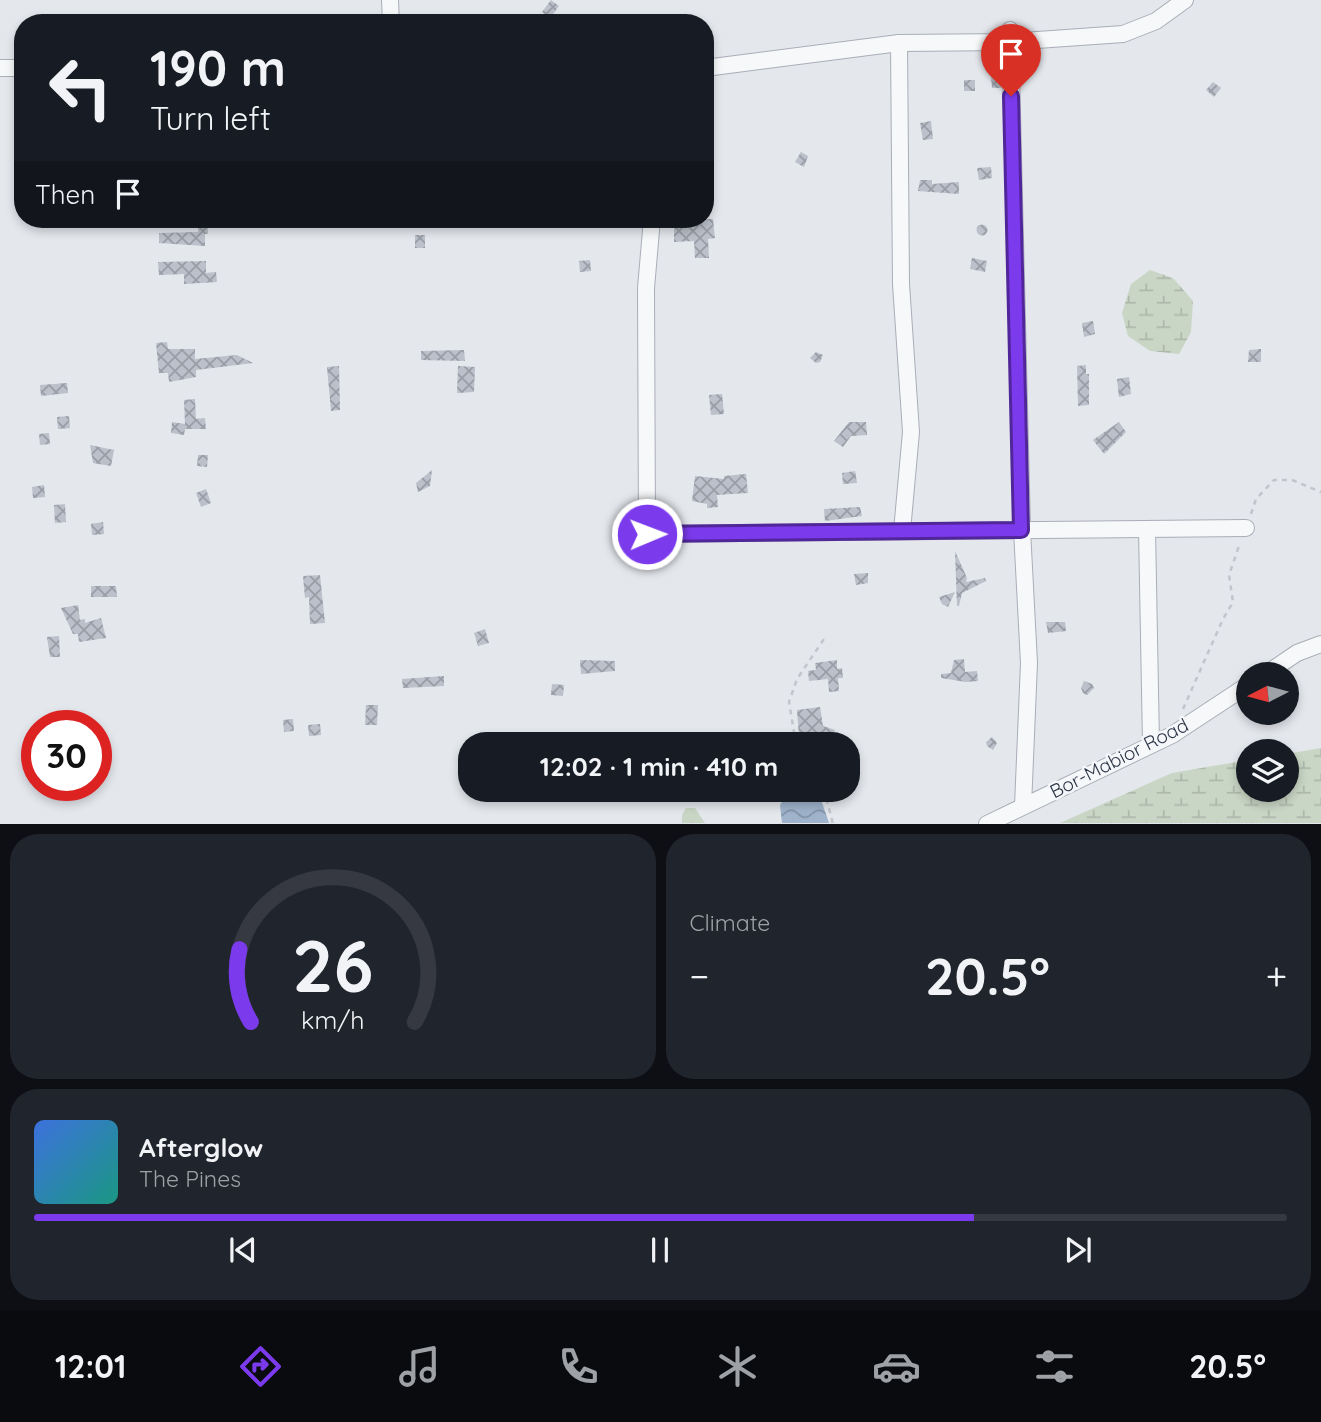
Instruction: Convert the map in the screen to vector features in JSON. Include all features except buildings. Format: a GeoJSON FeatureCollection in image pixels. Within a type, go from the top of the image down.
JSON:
{"type":"FeatureCollection","features":[{"type":"Feature","properties":{"kind":"street"},"geometry":{"type":"LineString","coordinates":[[714,67],[899,43],[1010,36],[1123,34],[1156,21],[1185,0]]}},
{"type":"Feature","properties":{"kind":"street"},"geometry":{"type":"LineString","coordinates":[[1010,36],[1021,530],[1029,663],[1023,806]]}},
{"type":"Feature","properties":{"kind":"street"},"geometry":{"type":"LineString","coordinates":[[899,43],[901,284],[911,432],[902,531]]}},
{"type":"Feature","properties":{"kind":"street"},"geometry":{"type":"LineString","coordinates":[[651,228],[646,289],[647,534],[1246,528]]}},
{"type":"Feature","properties":{"kind":"street"},"geometry":{"type":"LineString","coordinates":[[1147,529],[1152,744]]}},
{"type":"Feature","properties":{"kind":"street"},"geometry":{"type":"LineString","coordinates":[[1284,662],[1297,653],[1321,644]]}},
{"type":"Feature","properties":{"kind":"street","name":"Bor-Mabior Road"},"geometry":{"type":"LineString","coordinates":[[987,824],[1172,734],[1236,693]]}},
{"type":"Feature","properties":{"kind":"path"},"geometry":{"type":"LineString","coordinates":[[1183,709],[1233,602],[1228,575],[1256,499],[1274,480],[1292,480],[1321,492]]}},
{"type":"Feature","properties":{"kind":"path"},"geometry":{"type":"LineString","coordinates":[[794,732],[789,702],[797,679],[826,636]]}},
{"type":"Feature","properties":{"kind":"path"},"geometry":{"type":"LineString","coordinates":[[827,802],[833,824]]}},
{"type":"Feature","properties":{"kind":"green space"},"geometry":{"type":"Polygon","coordinates":[[[1150,270],[1173,278],[1193,301],[1191,332],[1179,354],[1150,351],[1128,336],[1122,313],[1131,284],[1150,270]]]}},
{"type":"Feature","properties":{"kind":"green space"},"geometry":{"type":"Polygon","coordinates":[[[1321,748],[1321,823],[1060,823],[1172,773],[1236,762],[1236,802],[1299,802],[1299,752],[1321,748]]]}},
{"type":"Feature","properties":{"kind":"green space"},"geometry":{"type":"Polygon","coordinates":[[[686,808],[695,808],[705,823],[682,823],[686,808]]]}},
{"type":"Feature","properties":{"kind":"water"},"geometry":{"type":"Polygon","coordinates":[[[782,802],[822,802],[829,823],[782,823],[782,802]]]}},
{"type":"Feature","properties":{"kind":"route"},"geometry":{"type":"LineString","coordinates":[[647,534],[1021,530],[1011,96]]}}]}
